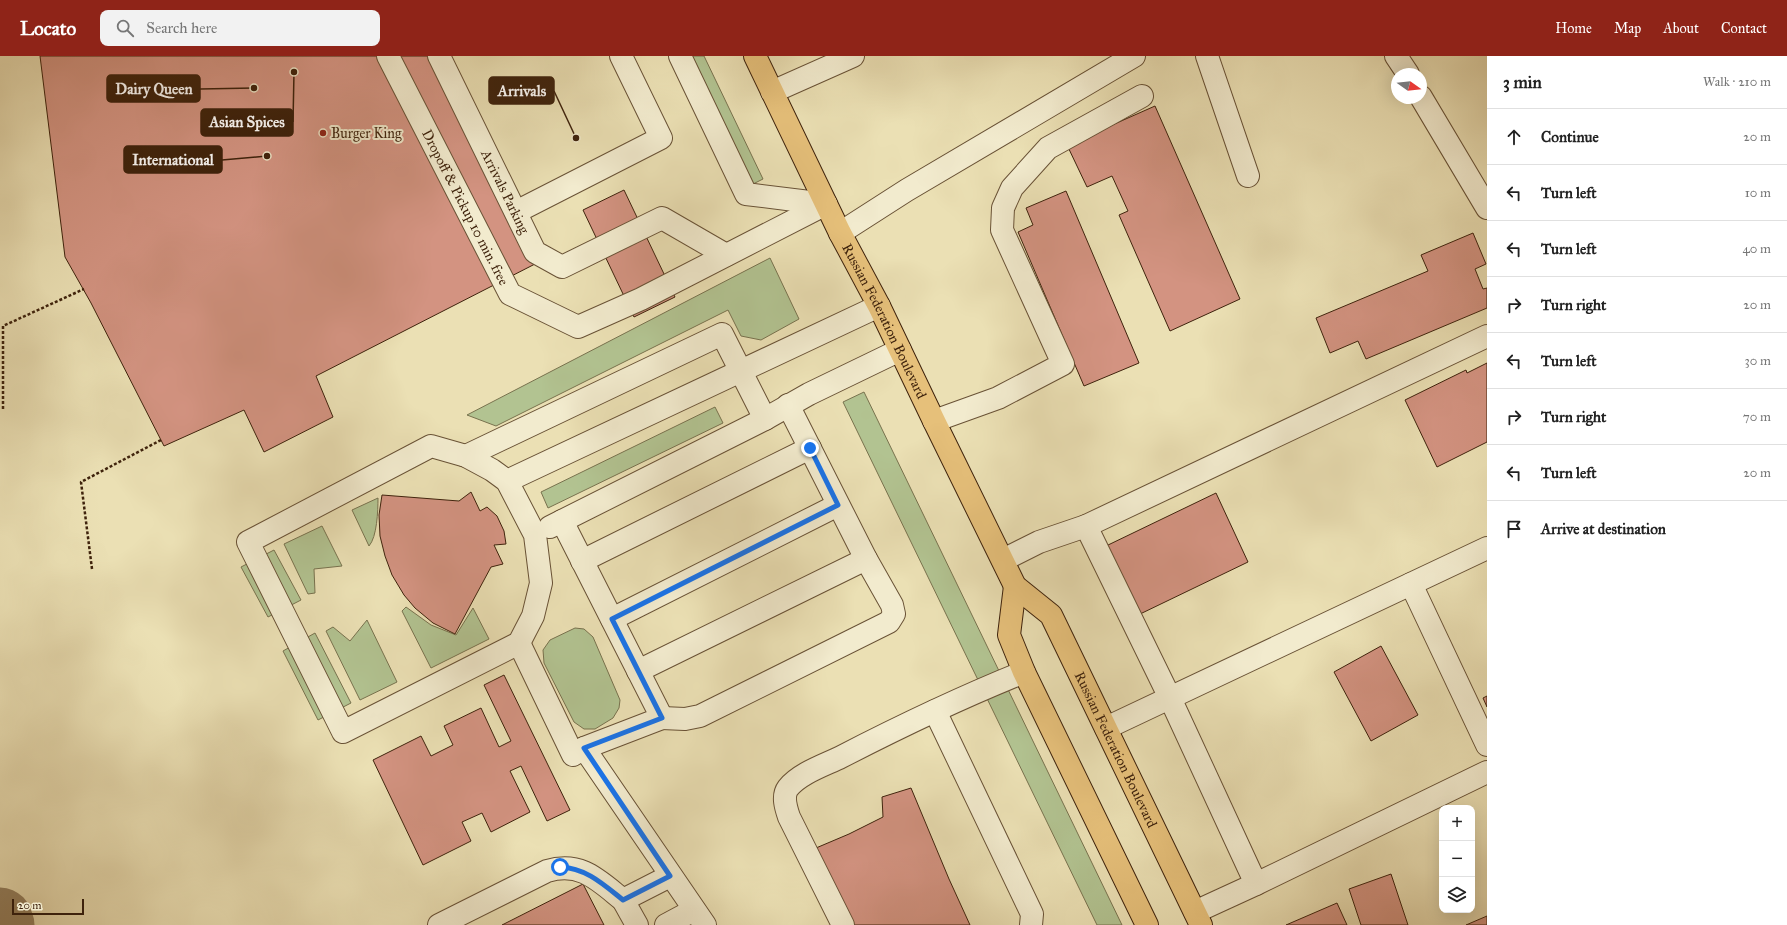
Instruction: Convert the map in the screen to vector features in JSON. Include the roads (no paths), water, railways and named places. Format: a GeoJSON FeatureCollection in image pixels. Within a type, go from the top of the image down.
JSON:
{"type":"FeatureCollection","features":[{"type":"Feature","properties":{"kind":"highway","name":"Russian Federation Boulevard"},"geometry":{"type":"LineString","coordinates":[[755,56],[840,233],[879,306],[1015,586],[1051,615],[1198,919]]}},
{"type":"Feature","properties":{"kind":"highway"},"geometry":{"type":"LineString","coordinates":[[1015,586],[1009,635],[1024,672],[1147,925]]}},
{"type":"Feature","properties":{"kind":"street","name":"Dropoff & Pickup 10 min. free"},"geometry":{"type":"LineString","coordinates":[[388,56],[510,294],[578,328],[641,299],[726,255]]}},
{"type":"Feature","properties":{"kind":"street","name":"Arrivals Parking"},"geometry":{"type":"LineString","coordinates":[[439,56],[535,252],[562,267],[662,218],[726,255]]}},
{"type":"Feature","properties":{"kind":"street"},"geometry":{"type":"LineString","coordinates":[[516,212],[661,138],[621,56]]}},
{"type":"Feature","properties":{"kind":"street"},"geometry":{"type":"LineString","coordinates":[[680,56],[746,194],[826,204]]}},
{"type":"Feature","properties":{"kind":"street"},"geometry":{"type":"LineString","coordinates":[[772,92],[853,56]]}},
{"type":"Feature","properties":{"kind":"street"},"geometry":{"type":"LineString","coordinates":[[840,233],[907,190],[1134,56]]}},
{"type":"Feature","properties":{"kind":"street"},"geometry":{"type":"LineString","coordinates":[[1207,56],[1248,176]]}},
{"type":"Feature","properties":{"kind":"street"},"geometry":{"type":"LineString","coordinates":[[1396,56],[1404,68]]}},
{"type":"Feature","properties":{"kind":"street"},"geometry":{"type":"LineString","coordinates":[[934,421],[998,398],[1063,364],[1002,230],[1003,208],[1012,188],[1048,148],[1142,96]]}},
{"type":"Feature","properties":{"kind":"street"},"geometry":{"type":"LineString","coordinates":[[1425,104],[1487,208]]}},
{"type":"Feature","properties":{"kind":"street"},"geometry":{"type":"LineString","coordinates":[[726,255],[826,204]]}},
{"type":"Feature","properties":{"kind":"street"},"geometry":{"type":"LineString","coordinates":[[507,481],[879,306]]}},
{"type":"Feature","properties":{"kind":"street"},"geometry":{"type":"LineString","coordinates":[[466,456],[722,334],[765,420]]}},
{"type":"Feature","properties":{"kind":"street"},"geometry":{"type":"LineString","coordinates":[[1003,560],[1039,542],[1086,526],[1487,336]]}},
{"type":"Feature","properties":{"kind":"street"},"geometry":{"type":"LineString","coordinates":[[534,535],[765,420],[788,405],[900,350]]}},
{"type":"Feature","properties":{"kind":"street"},"geometry":{"type":"LineString","coordinates":[[519,643],[573,755],[584,748],[662,718],[685,719],[700,716],[889,622],[894,614],[892,605],[866,559],[788,405]]}},
{"type":"Feature","properties":{"kind":"street"},"geometry":{"type":"LineString","coordinates":[[431,446],[466,456],[492,470],[507,481],[534,535],[541,583],[533,616],[519,643],[343,732],[248,542],[431,446]]}},
{"type":"Feature","properties":{"kind":"street"},"geometry":{"type":"LineString","coordinates":[[582,561],[810,448]]}},
{"type":"Feature","properties":{"kind":"street"},"geometry":{"type":"LineString","coordinates":[[612,619],[838,505]]}},
{"type":"Feature","properties":{"kind":"street"},"geometry":{"type":"LineString","coordinates":[[562,521],[662,718]]}},
{"type":"Feature","properties":{"kind":"street"},"geometry":{"type":"LineString","coordinates":[[1086,526],[1170,698],[1256,884]]}},
{"type":"Feature","properties":{"kind":"street"},"geometry":{"type":"LineString","coordinates":[[1106,728],[1487,548]]}},
{"type":"Feature","properties":{"kind":"street"},"geometry":{"type":"LineString","coordinates":[[638,671],[866,559]]}},
{"type":"Feature","properties":{"kind":"street"},"geometry":{"type":"LineString","coordinates":[[1411,584],[1487,745]]}},
{"type":"Feature","properties":{"kind":"street"},"geometry":{"type":"LineString","coordinates":[[843,925],[789,817],[785,803],[788,788],[801,777],[935,711],[968,695],[1024,672]]}},
{"type":"Feature","properties":{"kind":"street"},"geometry":{"type":"LineString","coordinates":[[935,711],[1032,914],[1031,925]]}},
{"type":"Feature","properties":{"kind":"street"},"geometry":{"type":"LineString","coordinates":[[584,748],[699,918],[666,925]]}},
{"type":"Feature","properties":{"kind":"street"},"geometry":{"type":"LineString","coordinates":[[1198,919],[1256,884],[1487,772]]}},
{"type":"Feature","properties":{"kind":"street"},"geometry":{"type":"LineString","coordinates":[[439,925],[547,871],[560,867],[582,871],[595,878],[623,900],[637,925]]}},
{"type":"Feature","properties":{"kind":"street"},"geometry":{"type":"LineString","coordinates":[[623,900],[670,876]]}},
{"type":"Feature","properties":{"kind":"place","name":"Asian Spices"},"geometry":{"type":"Point","coordinates":[294,72]}},
{"type":"Feature","properties":{"kind":"place","name":"Dairy Queen"},"geometry":{"type":"Point","coordinates":[254,88]}},
{"type":"Feature","properties":{"kind":"place","name":"Burger King"},"geometry":{"type":"Point","coordinates":[323,133]}},
{"type":"Feature","properties":{"kind":"place","name":"Arrivals"},"geometry":{"type":"Point","coordinates":[576,138]}},
{"type":"Feature","properties":{"kind":"place","name":"International"},"geometry":{"type":"Point","coordinates":[267,156]}}]}
